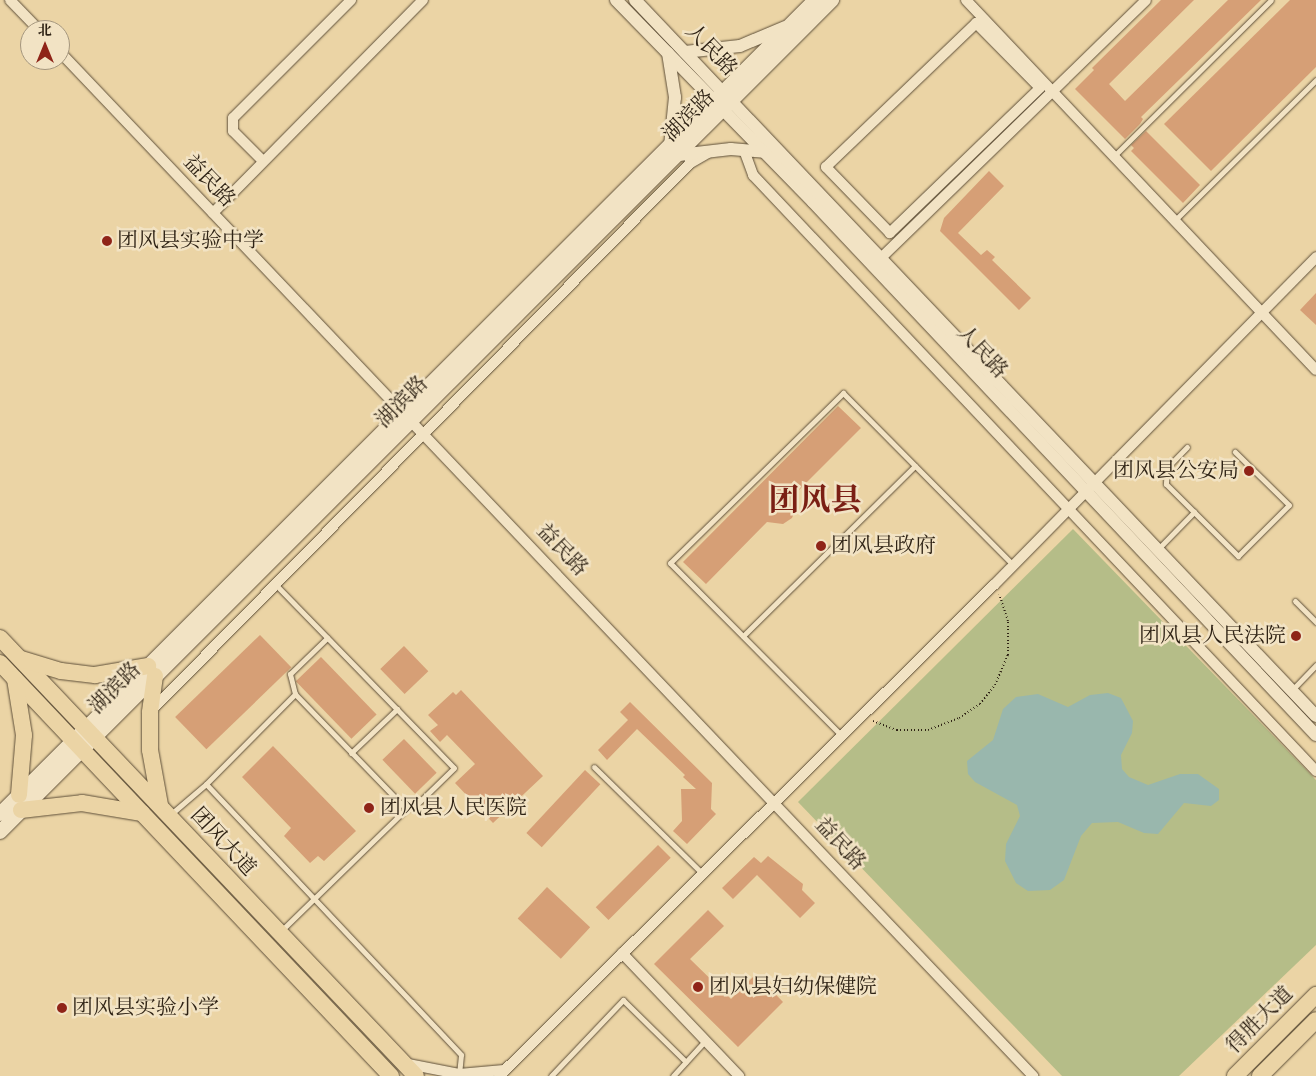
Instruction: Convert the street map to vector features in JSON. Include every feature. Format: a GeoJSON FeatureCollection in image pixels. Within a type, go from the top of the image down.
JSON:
{"type":"FeatureCollection","features":[{"type":"Feature","properties":{"kind":"main road","name":"湖滨路"},"geometry":{"type":"LineString","coordinates":[[724,101],[793,22],[815,0]]}},
{"type":"Feature","properties":{"kind":"main road","name":"湖滨路"},"geometry":{"type":"LineString","coordinates":[[0,832],[20,803],[151,671],[724,101],[832,0]]}},
{"type":"Feature","properties":{"kind":"main road","name":"团风大道"},"geometry":{"type":"LineString","coordinates":[[0,638],[416,1076]]}},
{"type":"Feature","properties":{"kind":"main road"},"geometry":{"type":"LineString","coordinates":[[19,658],[61,671],[95,675],[151,671],[152,769],[165,812]]}},
{"type":"Feature","properties":{"kind":"main road","name":"团风大道"},"geometry":{"type":"LineString","coordinates":[[0,664],[391,1076]]}},
{"type":"Feature","properties":{"kind":"main road"},"geometry":{"type":"LineString","coordinates":[[15,679],[24,735],[20,803],[82,803],[142,813]]}},
{"type":"Feature","properties":{"kind":"main road","name":"湖滨路"},"geometry":{"type":"LineString","coordinates":[[0,814],[20,803]]}},
{"type":"Feature","properties":{"kind":"main road","name":"得胜大道"},"geometry":{"type":"LineString","coordinates":[[1235,1076],[1316,995]]}},
{"type":"Feature","properties":{"kind":"main road","name":"得胜大道"},"geometry":{"type":"LineString","coordinates":[[1260,1076],[1316,1020]]}},
{"type":"Feature","properties":{"kind":"street"},"geometry":{"type":"LineString","coordinates":[[10,0],[29,20]]}},
{"type":"Feature","properties":{"kind":"street"},"geometry":{"type":"LineString","coordinates":[[262,160],[232,131],[233,118],[351,0]]}},
{"type":"Feature","properties":{"kind":"street"},"geometry":{"type":"LineString","coordinates":[[213,213],[262,160],[423,0]]}},
{"type":"Feature","properties":{"kind":"street","name":"人民路"},"geometry":{"type":"LineString","coordinates":[[616,0],[668,53],[724,101],[882,257],[1316,734]]}},
{"type":"Feature","properties":{"kind":"street","name":"人民路"},"geometry":{"type":"LineString","coordinates":[[635,0],[686,52],[764,152],[1090,487],[1158,549],[1316,716]]}},
{"type":"Feature","properties":{"kind":"street"},"geometry":{"type":"LineString","coordinates":[[966,0],[1316,370]]}},
{"type":"Feature","properties":{"kind":"street"},"geometry":{"type":"LineString","coordinates":[[882,257],[1146,0]]}},
{"type":"Feature","properties":{"kind":"street"},"geometry":{"type":"LineString","coordinates":[[686,52],[740,46],[768,36],[793,22]]}},
{"type":"Feature","properties":{"kind":"street"},"geometry":{"type":"LineString","coordinates":[[976,23],[1040,88],[890,233],[826,167],[976,23]]}},
{"type":"Feature","properties":{"kind":"street"},"geometry":{"type":"LineString","coordinates":[[668,53],[675,97],[674,151],[744,150],[764,152]]}},
{"type":"Feature","properties":{"kind":"street","name":"益民路"},"geometry":{"type":"LineString","coordinates":[[70,63],[775,802],[1033,1076]]}},
{"type":"Feature","properties":{"kind":"street"},"geometry":{"type":"LineString","coordinates":[[150,713],[689,164],[713,150]]}},
{"type":"Feature","properties":{"kind":"street"},"geometry":{"type":"LineString","coordinates":[[744,150],[753,175],[1316,771]]}},
{"type":"Feature","properties":{"kind":"street"},"geometry":{"type":"LineString","coordinates":[[403,1063],[459,1074],[502,1074],[994,585],[1316,257]]}},
{"type":"Feature","properties":{"kind":"street"},"geometry":{"type":"LineString","coordinates":[[622,954],[739,1076]]}},
{"type":"Feature","properties":{"kind":"lane"},"geometry":{"type":"LineString","coordinates":[[1114,156],[1271,0]]}},
{"type":"Feature","properties":{"kind":"lane"},"geometry":{"type":"LineString","coordinates":[[1174,220],[1316,80]]}},
{"type":"Feature","properties":{"kind":"lane"},"geometry":{"type":"LineString","coordinates":[[842,736],[670,563],[843,393],[1013,565]]}},
{"type":"Feature","properties":{"kind":"lane"},"geometry":{"type":"LineString","coordinates":[[1187,447],[1166,468],[1165,480],[1238,556],[1288,505],[1235,452]]}},
{"type":"Feature","properties":{"kind":"lane"},"geometry":{"type":"LineString","coordinates":[[743,636],[915,466]]}},
{"type":"Feature","properties":{"kind":"lane"},"geometry":{"type":"LineString","coordinates":[[1158,549],[1194,512]]}},
{"type":"Feature","properties":{"kind":"lane"},"geometry":{"type":"LineString","coordinates":[[276,585],[454,768],[415,806],[406,809],[280,933]]}},
{"type":"Feature","properties":{"kind":"lane"},"geometry":{"type":"LineString","coordinates":[[1295,601],[1316,622]]}},
{"type":"Feature","properties":{"kind":"lane"},"geometry":{"type":"LineString","coordinates":[[327,638],[290,674],[294,694],[406,809]]}},
{"type":"Feature","properties":{"kind":"lane"},"geometry":{"type":"LineString","coordinates":[[1291,690],[1316,665]]}},
{"type":"Feature","properties":{"kind":"lane"},"geometry":{"type":"LineString","coordinates":[[165,812],[206,784],[294,694]]}},
{"type":"Feature","properties":{"kind":"lane"},"geometry":{"type":"LineString","coordinates":[[351,753],[396,709]]}},
{"type":"Feature","properties":{"kind":"lane"},"geometry":{"type":"LineString","coordinates":[[594,767],[703,874]]}},
{"type":"Feature","properties":{"kind":"lane"},"geometry":{"type":"LineString","coordinates":[[206,784],[461,1055],[459,1074]]}},
{"type":"Feature","properties":{"kind":"lane"},"geometry":{"type":"LineString","coordinates":[[551,1076],[623,1000],[686,1062]]}},
{"type":"Feature","properties":{"kind":"lane"},"geometry":{"type":"LineString","coordinates":[[673,1076],[705,1041]]}},
{"type":"Feature","properties":{"kind":"path"},"geometry":{"type":"LineString","coordinates":[[863,715],[896,730],[922,730],[959,718],[980,704],[1001,676],[1009,644],[1005,608],[994,585]]}},
{"type":"Feature","properties":{"kind":"green space"},"geometry":{"type":"Polygon","coordinates":[[[1073,529],[1316,780],[1316,945],[1179,1076],[1062,1076],[798,802],[1073,529]]]}},
{"type":"Feature","properties":{"kind":"water"},"geometry":{"type":"Polygon","coordinates":[[[1108,693],[1121,698],[1133,721],[1132,733],[1121,755],[1122,769],[1129,777],[1148,785],[1180,774],[1198,774],[1219,789],[1219,800],[1211,806],[1184,803],[1158,834],[1144,833],[1118,822],[1092,823],[1081,836],[1064,880],[1050,890],[1028,891],[1016,883],[1005,861],[1006,844],[1020,816],[1017,805],[975,782],[968,774],[967,761],[993,740],[1003,709],[1016,697],[1038,694],[1068,707],[1090,695],[1108,693]]]}},
{"type":"Feature","properties":{"kind":"building"},"geometry":{"type":"Polygon","coordinates":[[[1161,0],[1194,0],[1109,84],[1125,101],[1228,0],[1261,0],[1141,117],[1143,119],[1140,124],[1125,139],[1075,89],[1094,70],[1092,68],[1161,0]]]}},
{"type":"Feature","properties":{"kind":"building"},"geometry":{"type":"Polygon","coordinates":[[[1290,0],[1316,0],[1316,67],[1211,171],[1164,124],[1290,0]]]}},
{"type":"Feature","properties":{"kind":"building"},"geometry":{"type":"Polygon","coordinates":[[[1146,131],[1200,185],[1183,203],[1131,151],[1134,148],[1131,145],[1146,131]]]}},
{"type":"Feature","properties":{"kind":"building"},"geometry":{"type":"Polygon","coordinates":[[[989,171],[1004,186],[958,233],[981,255],[987,250],[995,257],[992,260],[1031,298],[1019,310],[940,231],[944,218],[989,171]]]}},
{"type":"Feature","properties":{"kind":"building"},"geometry":{"type":"Polygon","coordinates":[[[1316,293],[1316,325],[1300,310],[1316,293]]]}},
{"type":"Feature","properties":{"kind":"building"},"geometry":{"type":"Polygon","coordinates":[[[838,406],[861,428],[793,496],[796,508],[792,518],[783,524],[767,522],[706,584],[683,562],[838,406]]]}},
{"type":"Feature","properties":{"kind":"building"},"geometry":{"type":"Polygon","coordinates":[[[260,635],[291,667],[206,749],[175,717],[260,635]]]}},
{"type":"Feature","properties":{"kind":"building"},"geometry":{"type":"Polygon","coordinates":[[[404,646],[428,671],[405,694],[380,669],[404,646]]]}},
{"type":"Feature","properties":{"kind":"building"},"geometry":{"type":"Polygon","coordinates":[[[321,657],[377,715],[351,739],[296,681],[321,657]]]}},
{"type":"Feature","properties":{"kind":"building"},"geometry":{"type":"Polygon","coordinates":[[[461,690],[543,776],[493,823],[455,783],[475,764],[447,735],[440,742],[430,731],[438,725],[428,715],[453,692],[456,695],[461,690]]]}},
{"type":"Feature","properties":{"kind":"building"},"geometry":{"type":"Polygon","coordinates":[[[630,702],[712,783],[711,809],[716,814],[687,844],[673,831],[682,821],[681,789],[696,789],[683,777],[685,775],[637,729],[607,760],[598,750],[628,720],[620,712],[630,702]]]}},
{"type":"Feature","properties":{"kind":"building"},"geometry":{"type":"Polygon","coordinates":[[[404,739],[437,773],[415,794],[382,760],[404,739]]]}},
{"type":"Feature","properties":{"kind":"building"},"geometry":{"type":"Polygon","coordinates":[[[273,746],[356,831],[324,861],[318,856],[310,863],[284,836],[291,828],[242,777],[273,746]]]}},
{"type":"Feature","properties":{"kind":"building"},"geometry":{"type":"Polygon","coordinates":[[[585,770],[600,784],[542,847],[526,833],[585,770]]]}},
{"type":"Feature","properties":{"kind":"building"},"geometry":{"type":"Polygon","coordinates":[[[658,845],[671,858],[609,920],[596,907],[658,845]]]}},
{"type":"Feature","properties":{"kind":"building"},"geometry":{"type":"Polygon","coordinates":[[[768,856],[803,884],[802,890],[815,903],[800,918],[757,875],[733,899],[722,888],[754,857],[761,863],[768,856]]]}},
{"type":"Feature","properties":{"kind":"building"},"geometry":{"type":"Polygon","coordinates":[[[547,887],[590,927],[561,959],[518,918],[547,887]]]}},
{"type":"Feature","properties":{"kind":"building","name":"团风县妇幼保健院"},"geometry":{"type":"Polygon","coordinates":[[[708,910],[724,926],[690,959],[731,999],[756,974],[783,1002],[738,1047],[654,964],[708,910]]]}},
{"type":"Feature","properties":{"kind":"place","name":"团风县实验中学"},"geometry":{"type":"Point","coordinates":[107,241]}},
{"type":"Feature","properties":{"kind":"place","name":"团风县公安局"},"geometry":{"type":"Point","coordinates":[1249,471]}},
{"type":"Feature","properties":{"kind":"place","name":"团风县政府"},"geometry":{"type":"Point","coordinates":[821,546]}},
{"type":"Feature","properties":{"kind":"place","name":"团风县人民法院"},"geometry":{"type":"Point","coordinates":[1296,636]}},
{"type":"Feature","properties":{"kind":"place","name":"团风县人民医院"},"geometry":{"type":"Point","coordinates":[369,808]}},
{"type":"Feature","properties":{"kind":"place","name":"团风县妇幼保健院"},"geometry":{"type":"Point","coordinates":[698,987]}},
{"type":"Feature","properties":{"kind":"place","name":"团风县实验小学"},"geometry":{"type":"Point","coordinates":[62,1008]}},
{"type":"Feature","properties":{"kind":"district","name":"团风县"},"geometry":{"type":"Point","coordinates":[815,502]}}]}
